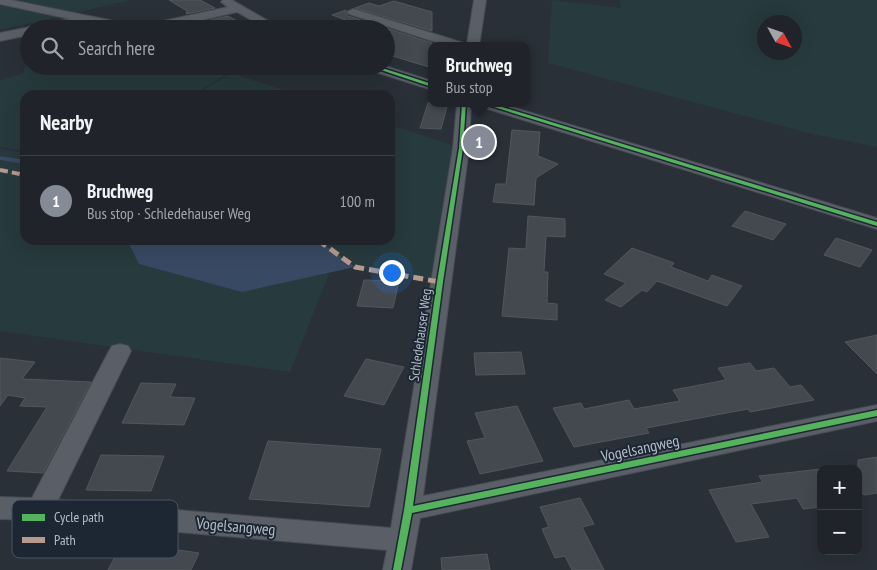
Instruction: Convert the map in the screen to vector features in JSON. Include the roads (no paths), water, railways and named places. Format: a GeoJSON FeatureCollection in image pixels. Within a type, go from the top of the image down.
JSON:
{"type":"FeatureCollection","features":[{"type":"Feature","properties":{"kind":"street"},"geometry":{"type":"LineString","coordinates":[[223,0],[258,20]]}},
{"type":"Feature","properties":{"kind":"street"},"geometry":{"type":"LineString","coordinates":[[473,42],[480,0]]}},
{"type":"Feature","properties":{"kind":"street"},"geometry":{"type":"LineString","coordinates":[[0,1],[86,20]]}},
{"type":"Feature","properties":{"kind":"street"},"geometry":{"type":"LineString","coordinates":[[186,20],[237,9]]}},
{"type":"Feature","properties":{"kind":"street"},"geometry":{"type":"LineString","coordinates":[[353,12],[379,20]]}},
{"type":"Feature","properties":{"kind":"street"},"geometry":{"type":"LineString","coordinates":[[395,25],[449,42]]}},
{"type":"Feature","properties":{"kind":"street"},"geometry":{"type":"LineString","coordinates":[[0,37],[20,33]]}},
{"type":"Feature","properties":{"kind":"street"},"geometry":{"type":"LineString","coordinates":[[395,74],[428,85]]}},
{"type":"Feature","properties":{"kind":"street","name":"Schledehauser Weg"},"geometry":{"type":"LineString","coordinates":[[397,570],[408,510],[461,148],[464,107]]}},
{"type":"Feature","properties":{"kind":"street"},"geometry":{"type":"LineString","coordinates":[[496,107],[877,224]]}},
{"type":"Feature","properties":{"kind":"street"},"geometry":{"type":"LineString","coordinates":[[45,500],[120,351]]}},
{"type":"Feature","properties":{"kind":"street","name":"Vogelsangweg"},"geometry":{"type":"LineString","coordinates":[[408,510],[877,413]]}},
{"type":"Feature","properties":{"kind":"street","name":"Vogelsangweg"},"geometry":{"type":"LineString","coordinates":[[178,521],[402,540]]}},
{"type":"Feature","properties":{"kind":"water"},"geometry":{"type":"Polygon","coordinates":[[[130,245],[325,245],[355,267],[242,292],[139,264],[130,245]]]}},
{"type":"Feature","properties":{"kind":"waterway"},"geometry":{"type":"LineString","coordinates":[[0,158],[20,161]]}},
{"type":"Feature","properties":{"kind":"place","name":"Bruchweg"},"geometry":{"type":"Point","coordinates":[479,142]}}]}
